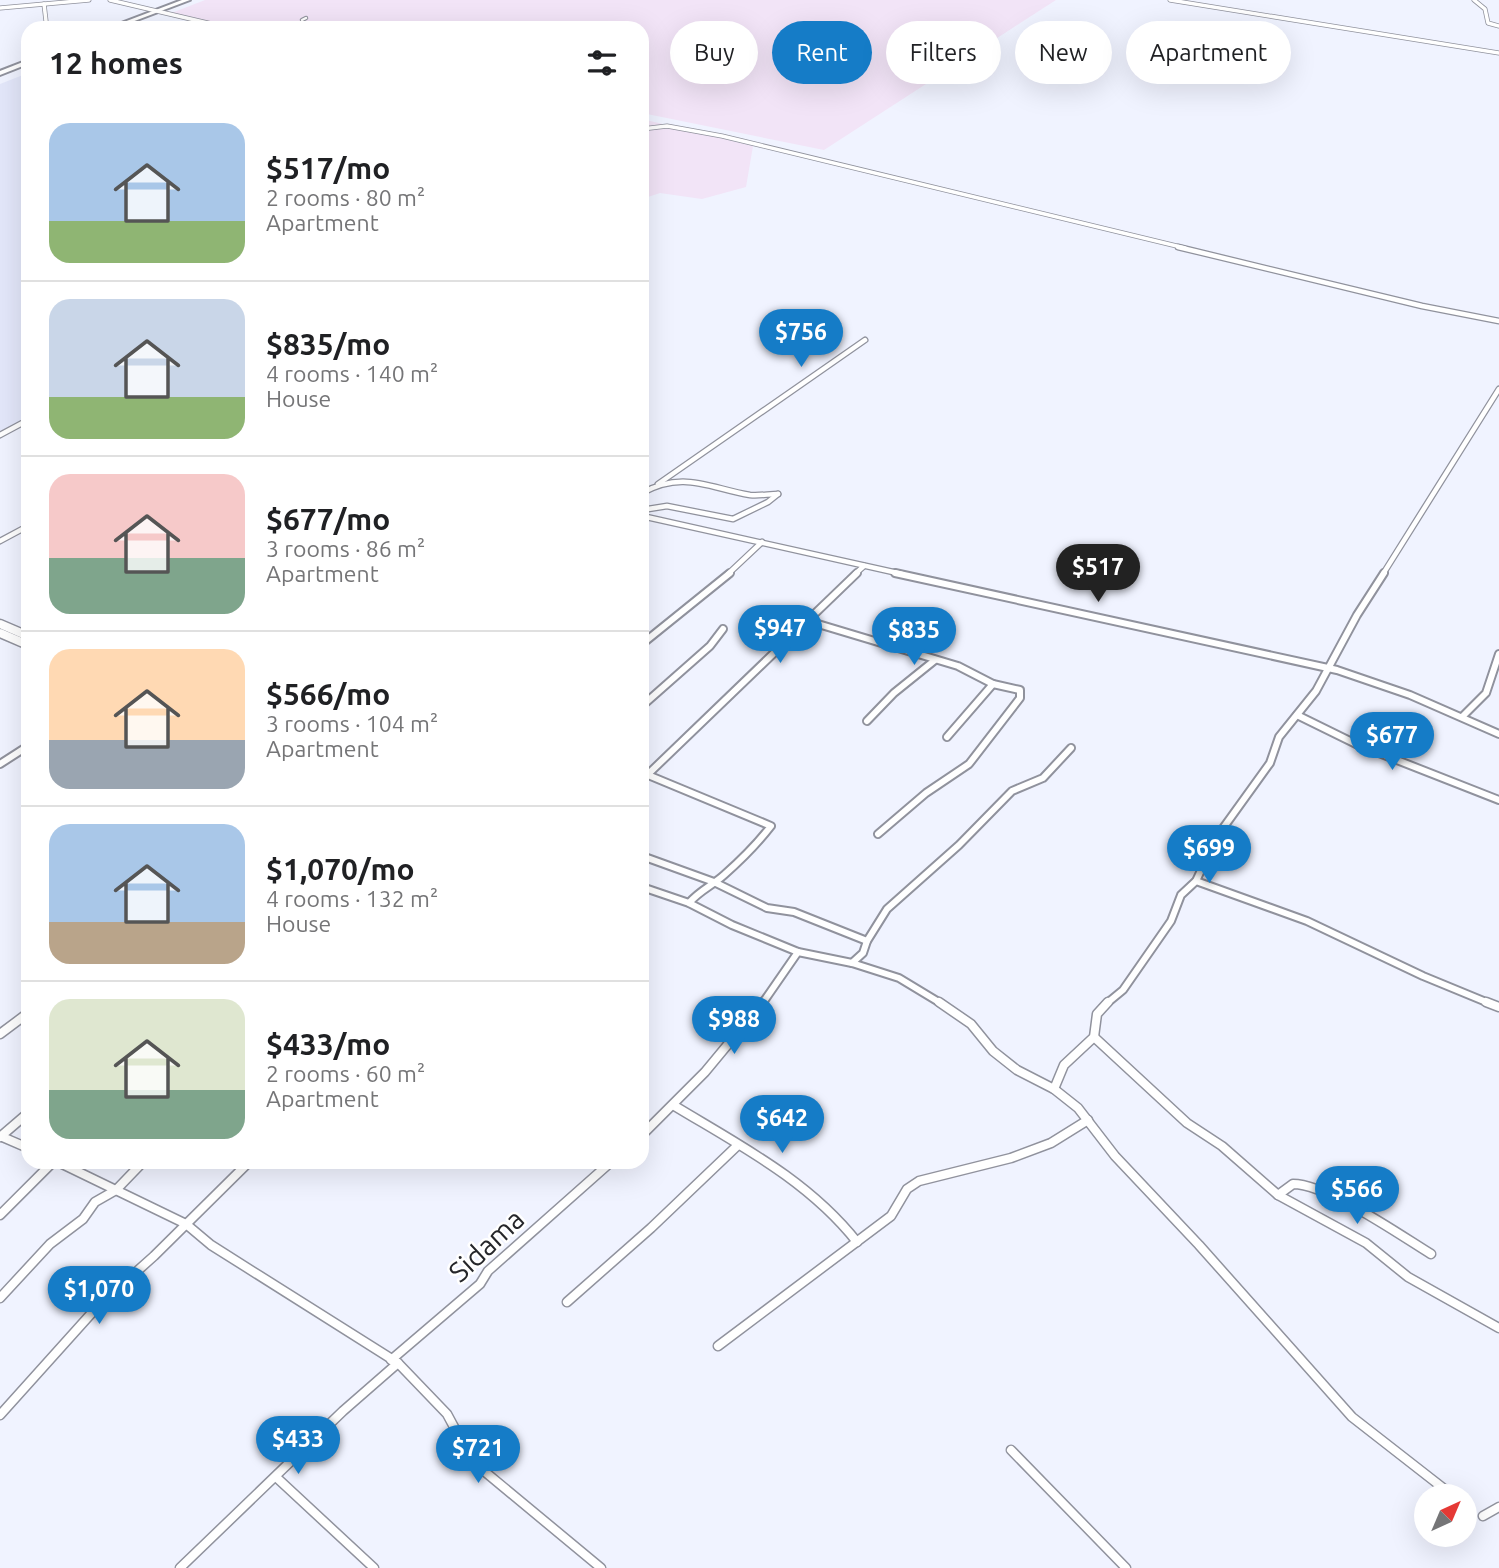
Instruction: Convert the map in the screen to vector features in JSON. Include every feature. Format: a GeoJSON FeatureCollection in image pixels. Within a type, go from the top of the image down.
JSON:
{"type":"FeatureCollection","features":[{"type":"Feature","properties":{"kind":"highway"},"geometry":{"type":"LineString","coordinates":[[136,21],[187,0]]}},
{"type":"Feature","properties":{"kind":"highway"},"geometry":{"type":"LineString","coordinates":[[131,21],[193,0]]}},
{"type":"Feature","properties":{"kind":"highway"},"geometry":{"type":"LineString","coordinates":[[0,71],[21,64]]}},
{"type":"Feature","properties":{"kind":"street"},"geometry":{"type":"LineString","coordinates":[[0,8],[89,0]]}},
{"type":"Feature","properties":{"kind":"street"},"geometry":{"type":"LineString","coordinates":[[110,0],[198,21]]}},
{"type":"Feature","properties":{"kind":"street"},"geometry":{"type":"LineString","coordinates":[[1170,0],[1498,52]]}},
{"type":"Feature","properties":{"kind":"street"},"geometry":{"type":"LineString","coordinates":[[1474,0],[1485,9],[1488,23],[1499,26]]}},
{"type":"Feature","properties":{"kind":"street"},"geometry":{"type":"LineString","coordinates":[[44,4],[46,21]]}},
{"type":"Feature","properties":{"kind":"street"},"geometry":{"type":"LineString","coordinates":[[649,128],[667,126],[722,136],[1422,306],[1499,321]]}},
{"type":"Feature","properties":{"kind":"street"},"geometry":{"type":"LineString","coordinates":[[649,490],[865,340]]}},
{"type":"Feature","properties":{"kind":"street"},"geometry":{"type":"LineString","coordinates":[[1054,1089],[1058,1072],[1066,1059],[1094,1037],[1097,1014],[1123,990],[1171,921],[1181,895],[1196,881],[1216,838],[1270,763],[1279,737],[1316,691],[1325,670],[1499,389]]}},
{"type":"Feature","properties":{"kind":"street"},"geometry":{"type":"LineString","coordinates":[[0,435],[21,424]]}},
{"type":"Feature","properties":{"kind":"street"},"geometry":{"type":"LineString","coordinates":[[649,509],[667,506],[733,519],[748,510],[762,507],[778,494],[751,495],[720,486],[678,481],[658,484]]}},
{"type":"Feature","properties":{"kind":"street"},"geometry":{"type":"LineString","coordinates":[[649,518],[1325,670],[1338,670],[1378,682],[1499,734]]}},
{"type":"Feature","properties":{"kind":"street"},"geometry":{"type":"LineString","coordinates":[[0,541],[21,530]]}},
{"type":"Feature","properties":{"kind":"street"},"geometry":{"type":"LineString","coordinates":[[649,638],[739,565],[762,542]]}},
{"type":"Feature","properties":{"kind":"street"},"geometry":{"type":"LineString","coordinates":[[649,774],[864,566]]}},
{"type":"Feature","properties":{"kind":"street"},"geometry":{"type":"LineString","coordinates":[[808,621],[967,669],[969,674],[993,684],[1020,690],[1020,698],[969,764],[926,793],[878,834]]}},
{"type":"Feature","properties":{"kind":"street"},"geometry":{"type":"LineString","coordinates":[[0,624],[21,633]]}},
{"type":"Feature","properties":{"kind":"street"},"geometry":{"type":"LineString","coordinates":[[649,700],[709,646],[723,629]]}},
{"type":"Feature","properties":{"kind":"street"},"geometry":{"type":"LineString","coordinates":[[0,633],[21,642]]}},
{"type":"Feature","properties":{"kind":"street"},"geometry":{"type":"LineString","coordinates":[[1462,717],[1486,693],[1499,654]]}},
{"type":"Feature","properties":{"kind":"street"},"geometry":{"type":"LineString","coordinates":[[867,721],[894,693],[935,660]]}},
{"type":"Feature","properties":{"kind":"street"},"geometry":{"type":"LineString","coordinates":[[947,737],[993,684]]}},
{"type":"Feature","properties":{"kind":"street"},"geometry":{"type":"LineString","coordinates":[[1297,715],[1356,744],[1499,800]]}},
{"type":"Feature","properties":{"kind":"street"},"geometry":{"type":"LineString","coordinates":[[852,962],[863,953],[867,941],[887,909],[959,845],[1012,791],[1043,778],[1071,748]]}},
{"type":"Feature","properties":{"kind":"street"},"geometry":{"type":"LineString","coordinates":[[0,764],[21,750]]}},
{"type":"Feature","properties":{"kind":"street"},"geometry":{"type":"LineString","coordinates":[[649,780],[771,826],[759,842],[689,903]]}},
{"type":"Feature","properties":{"kind":"street"},"geometry":{"type":"LineString","coordinates":[[649,859],[714,882],[767,908],[794,912],[867,941]]}},
{"type":"Feature","properties":{"kind":"street"},"geometry":{"type":"LineString","coordinates":[[1196,881],[1307,921],[1423,976],[1499,1007]]}},
{"type":"Feature","properties":{"kind":"street"},"geometry":{"type":"LineString","coordinates":[[649,889],[689,903],[732,925],[798,952],[852,962],[899,978],[954,1011],[971,1024],[993,1051],[1017,1070],[1054,1089],[1088,1120],[1115,1156],[1207,1254],[1352,1417],[1438,1484]]}},
{"type":"Feature","properties":{"kind":"street"},"geometry":{"type":"LineString","coordinates":[[649,1128],[673,1105],[776,987],[798,952]]}},
{"type":"Feature","properties":{"kind":"street"},"geometry":{"type":"LineString","coordinates":[[0,1034],[21,1018]]}},
{"type":"Feature","properties":{"kind":"street"},"geometry":{"type":"LineString","coordinates":[[1094,1037],[1186,1123],[1222,1146],[1278,1195],[1366,1243],[1420,1284],[1499,1328]]}},
{"type":"Feature","properties":{"kind":"street"},"geometry":{"type":"LineString","coordinates":[[673,1105],[781,1172],[841,1218],[857,1242]]}},
{"type":"Feature","properties":{"kind":"street"},"geometry":{"type":"LineString","coordinates":[[21,1119],[0,1136],[21,1145]]}},
{"type":"Feature","properties":{"kind":"street"},"geometry":{"type":"LineString","coordinates":[[718,1346],[891,1216],[907,1189],[919,1181],[1011,1158],[1051,1143],[1088,1120]]}},
{"type":"Feature","properties":{"kind":"street"},"geometry":{"type":"LineString","coordinates":[[567,1302],[651,1228],[738,1145]]}},
{"type":"Feature","properties":{"kind":"street"},"geometry":{"type":"LineString","coordinates":[[0,1215],[46,1169]]}},
{"type":"Feature","properties":{"kind":"street"},"geometry":{"type":"LineString","coordinates":[[72,1169],[186,1224],[211,1245],[394,1362],[447,1415],[468,1453],[484,1471],[601,1568]]}},
{"type":"Feature","properties":{"kind":"street"},"geometry":{"type":"LineString","coordinates":[[0,1298],[50,1244],[83,1219],[95,1202],[116,1190],[137,1169]]}},
{"type":"Feature","properties":{"kind":"street"},"geometry":{"type":"LineString","coordinates":[[0,1416],[98,1306],[242,1169]]}},
{"type":"Feature","properties":{"kind":"street","name":"Sidama"},"geometry":{"type":"LineString","coordinates":[[180,1568],[394,1362],[481,1284],[488,1271],[603,1169]]}},
{"type":"Feature","properties":{"kind":"street"},"geometry":{"type":"LineString","coordinates":[[1278,1195],[1289,1185],[1305,1185],[1356,1209],[1431,1254]]}},
{"type":"Feature","properties":{"kind":"street"},"geometry":{"type":"LineString","coordinates":[[1011,1450],[1126,1568]]}},
{"type":"Feature","properties":{"kind":"street"},"geometry":{"type":"LineString","coordinates":[[276,1477],[373,1568]]}},
{"type":"Feature","properties":{"kind":"street"},"geometry":{"type":"LineString","coordinates":[[1483,1516],[1499,1507]]}},
{"type":"Feature","properties":{"kind":"shaded area"},"geometry":{"type":"Polygon","coordinates":[[[205,0],[1056,0],[1024,21],[1015,21],[1015,27],[1001,36],[1001,21],[886,21],[886,84],[926,84],[824,150],[649,114],[649,21],[202,21],[169,14],[205,0]]]}},
{"type":"Feature","properties":{"kind":"shaded area"},"geometry":{"type":"Polygon","coordinates":[[[21,76],[21,426],[0,438],[0,84],[21,76]]]}},
{"type":"Feature","properties":{"kind":"shaded area"},"geometry":{"type":"Polygon","coordinates":[[[649,121],[753,146],[746,187],[702,199],[660,193],[649,197],[649,121]]]}}]}
